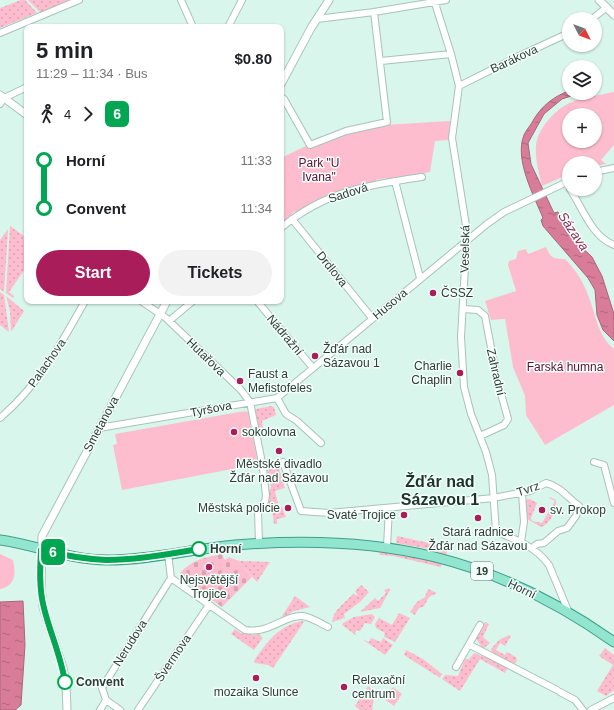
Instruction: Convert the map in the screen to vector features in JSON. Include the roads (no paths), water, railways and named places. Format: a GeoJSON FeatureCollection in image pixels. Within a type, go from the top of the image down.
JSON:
{"type":"FeatureCollection","features":[{"type":"Feature","properties":{"kind":"main road","name":"19"},"geometry":{"type":"LineString","coordinates":[[0,540],[41,550]]}},
{"type":"Feature","properties":{"kind":"main road","name":"Horní"},"geometry":{"type":"LineString","coordinates":[[41,550],[92,559],[107,560],[259,544],[332,542],[387,547],[424,554],[470,566],[520,587],[570,614],[614,642]]}},
{"type":"Feature","properties":{"kind":"street"},"geometry":{"type":"LineString","coordinates":[[0,33],[79,0]]}},
{"type":"Feature","properties":{"kind":"street"},"geometry":{"type":"LineString","coordinates":[[181,0],[192,24]]}},
{"type":"Feature","properties":{"kind":"street"},"geometry":{"type":"LineString","coordinates":[[230,24],[242,0]]}},
{"type":"Feature","properties":{"kind":"street"},"geometry":{"type":"LineString","coordinates":[[284,79],[329,0]]}},
{"type":"Feature","properties":{"kind":"street"},"geometry":{"type":"LineString","coordinates":[[317,19],[374,12],[446,0]]}},
{"type":"Feature","properties":{"kind":"street"},"geometry":{"type":"LineString","coordinates":[[599,0],[614,15]]}},
{"type":"Feature","properties":{"kind":"street","name":"Veselská"},"geometry":{"type":"LineString","coordinates":[[434,1],[451,54],[459,86],[452,138],[462,197],[467,239],[461,337],[464,386],[471,414],[480,436],[492,475],[496,498],[496,532],[521,542]]}},
{"type":"Feature","properties":{"kind":"street"},"geometry":{"type":"LineString","coordinates":[[601,12],[607,7]]}},
{"type":"Feature","properties":{"kind":"street"},"geometry":{"type":"LineString","coordinates":[[284,99],[310,145],[346,131],[387,122],[374,12]]}},
{"type":"Feature","properties":{"kind":"street","name":"Barákova"},"geometry":{"type":"LineString","coordinates":[[459,86],[562,36]]}},
{"type":"Feature","properties":{"kind":"street"},"geometry":{"type":"LineString","coordinates":[[380,61],[451,54]]}},
{"type":"Feature","properties":{"kind":"street"},"geometry":{"type":"LineString","coordinates":[[1,99],[24,88]]}},
{"type":"Feature","properties":{"kind":"street"},"geometry":{"type":"LineString","coordinates":[[1,99],[24,113]]}},
{"type":"Feature","properties":{"kind":"street"},"geometry":{"type":"LineString","coordinates":[[602,171],[614,168]]}},
{"type":"Feature","properties":{"kind":"street","name":"Sadová"},"geometry":{"type":"LineString","coordinates":[[284,226],[313,205],[355,188],[422,176]]}},
{"type":"Feature","properties":{"kind":"street"},"geometry":{"type":"LineString","coordinates":[[395,181],[420,278]]}},
{"type":"Feature","properties":{"kind":"street","name":"Husova"},"geometry":{"type":"LineString","coordinates":[[313,368],[467,239],[498,216],[560,185]]}},
{"type":"Feature","properties":{"kind":"street"},"geometry":{"type":"LineString","coordinates":[[573,196],[596,232],[602,238],[614,245]]}},
{"type":"Feature","properties":{"kind":"street","name":"Drdlova"},"geometry":{"type":"LineString","coordinates":[[292,219],[372,318]]}},
{"type":"Feature","properties":{"kind":"street","name":"Palachova"},"geometry":{"type":"LineString","coordinates":[[0,418],[12,407],[43,371],[83,304]]}},
{"type":"Feature","properties":{"kind":"street"},"geometry":{"type":"LineString","coordinates":[[146,304],[160,313]]}},
{"type":"Feature","properties":{"kind":"street","name":"Smetanova"},"geometry":{"type":"LineString","coordinates":[[67,710],[66,684],[63,668],[43,607],[41,588],[41,550],[44,532],[165,304]]}},
{"type":"Feature","properties":{"kind":"street"},"geometry":{"type":"LineString","coordinates":[[169,321],[190,304]]}},
{"type":"Feature","properties":{"kind":"street","name":"Nádražní"},"geometry":{"type":"LineString","coordinates":[[260,304],[313,368]]}},
{"type":"Feature","properties":{"kind":"street","name":"Zahradní"},"geometry":{"type":"LineString","coordinates":[[463,309],[478,310],[485,316],[497,379],[508,418],[504,425],[480,436]]}},
{"type":"Feature","properties":{"kind":"street","name":"Hutařova"},"geometry":{"type":"LineString","coordinates":[[160,313],[241,390],[250,402]]}},
{"type":"Feature","properties":{"kind":"street"},"geometry":{"type":"LineString","coordinates":[[313,368],[277,398],[286,414],[298,421],[321,443]]}},
{"type":"Feature","properties":{"kind":"street","name":"Tyršova"},"geometry":{"type":"LineString","coordinates":[[99,428],[122,426],[277,398]]}},
{"type":"Feature","properties":{"kind":"street"},"geometry":{"type":"LineString","coordinates":[[250,402],[263,468],[266,496],[265,501],[258,511],[259,544]]}},
{"type":"Feature","properties":{"kind":"street","name":"Tvrz"},"geometry":{"type":"LineString","coordinates":[[263,468],[283,462],[298,509],[301,511],[325,513],[496,498],[537,489],[546,483],[553,484],[561,488],[566,496],[579,506],[576,516],[567,528],[558,531],[544,543],[537,544],[532,548]]}},
{"type":"Feature","properties":{"kind":"street"},"geometry":{"type":"LineString","coordinates":[[594,462],[604,465],[614,504]]}},
{"type":"Feature","properties":{"kind":"street"},"geometry":{"type":"LineString","coordinates":[[522,493],[524,522],[521,542],[532,548],[544,558],[549,565],[570,614]]}},
{"type":"Feature","properties":{"kind":"street"},"geometry":{"type":"LineString","coordinates":[[387,547],[388,508]]}},
{"type":"Feature","properties":{"kind":"street"},"geometry":{"type":"LineString","coordinates":[[168,554],[171,578],[245,630],[255,631],[271,628],[301,616],[328,627]]}},
{"type":"Feature","properties":{"kind":"street","name":"Nerudova"},"geometry":{"type":"LineString","coordinates":[[106,700],[102,688],[171,578]]}},
{"type":"Feature","properties":{"kind":"street","name":"Švermova"},"geometry":{"type":"LineString","coordinates":[[138,710],[209,606]]}},
{"type":"Feature","properties":{"kind":"street"},"geometry":{"type":"LineString","coordinates":[[456,667],[470,645],[480,625]]}},
{"type":"Feature","properties":{"kind":"street"},"geometry":{"type":"LineString","coordinates":[[470,645],[575,700],[583,710]]}},
{"type":"Feature","properties":{"kind":"street"},"geometry":{"type":"LineString","coordinates":[[591,710],[614,698]]}},
{"type":"Feature","properties":{"kind":"street"},"geometry":{"type":"LineString","coordinates":[[100,710],[106,700],[120,710]]}},
{"type":"Feature","properties":{"kind":"water"},"geometry":{"type":"Polygon","coordinates":[[[562,94],[562,99],[544,114],[528,143],[531,164],[554,213],[558,212],[566,232],[592,257],[602,276],[614,314],[614,341],[603,330],[597,315],[595,290],[588,278],[543,226],[541,220],[543,218],[530,188],[523,166],[521,155],[526,131],[537,114],[562,94]]]}},
{"type":"Feature","properties":{"kind":"water"},"geometry":{"type":"Polygon","coordinates":[[[23,601],[25,645],[21,705],[15,710],[0,710],[0,602],[23,601]]]}},
{"type":"Feature","properties":{"kind":"place","name":"ČSSZ"},"geometry":{"type":"Point","coordinates":[433,293]}},
{"type":"Feature","properties":{"kind":"place","name":"Žďár nad Sázavou 1"},"geometry":{"type":"Point","coordinates":[315,356]}},
{"type":"Feature","properties":{"kind":"place","name":"Charlie Chaplin"},"geometry":{"type":"Point","coordinates":[460,373]}},
{"type":"Feature","properties":{"kind":"place","name":"Faust a Mefistofeles"},"geometry":{"type":"Point","coordinates":[240,381]}},
{"type":"Feature","properties":{"kind":"place","name":"sokolovna"},"geometry":{"type":"Point","coordinates":[234,432]}},
{"type":"Feature","properties":{"kind":"place","name":"Městské divadlo Žďár nad Sázavou"},"geometry":{"type":"Point","coordinates":[279,451]}},
{"type":"Feature","properties":{"kind":"place","name":"Městská policie"},"geometry":{"type":"Point","coordinates":[288,508]}},
{"type":"Feature","properties":{"kind":"place","name":"sv. Prokop"},"geometry":{"type":"Point","coordinates":[542,510]}},
{"type":"Feature","properties":{"kind":"place","name":"Svaté Trojice"},"geometry":{"type":"Point","coordinates":[404,515]}},
{"type":"Feature","properties":{"kind":"place","name":"Stará radnice Žďár nad Sázavou"},"geometry":{"type":"Point","coordinates":[478,518]}},
{"type":"Feature","properties":{"kind":"place","name":"Horní"},"geometry":{"type":"Point","coordinates":[199,549]}},
{"type":"Feature","properties":{"kind":"place","name":"Nejsvětější Trojice"},"geometry":{"type":"Point","coordinates":[209,567]}},
{"type":"Feature","properties":{"kind":"place","name":"mozaika Slunce"},"geometry":{"type":"Point","coordinates":[256,678]}},
{"type":"Feature","properties":{"kind":"place","name":"Convent"},"geometry":{"type":"Point","coordinates":[65,682]}},
{"type":"Feature","properties":{"kind":"place","name":"Relaxační centrum"},"geometry":{"type":"Point","coordinates":[344,687]}},
{"type":"Feature","properties":{"kind":"district","name":"Žďár nad Sázavou 1"},"geometry":{"type":"Point","coordinates":[440,490]}},
{"type":"Feature","properties":{"kind":"park label","name":"Park \"U Ivana\""},"geometry":{"type":"Point","coordinates":[319,170]}},
{"type":"Feature","properties":{"kind":"park label","name":"Farská humna"},"geometry":{"type":"Point","coordinates":[565,367]}},
{"type":"Feature","properties":{"kind":"water label","name":"Sázava"},"geometry":{"type":"Point","coordinates":[574,231]}}]}
